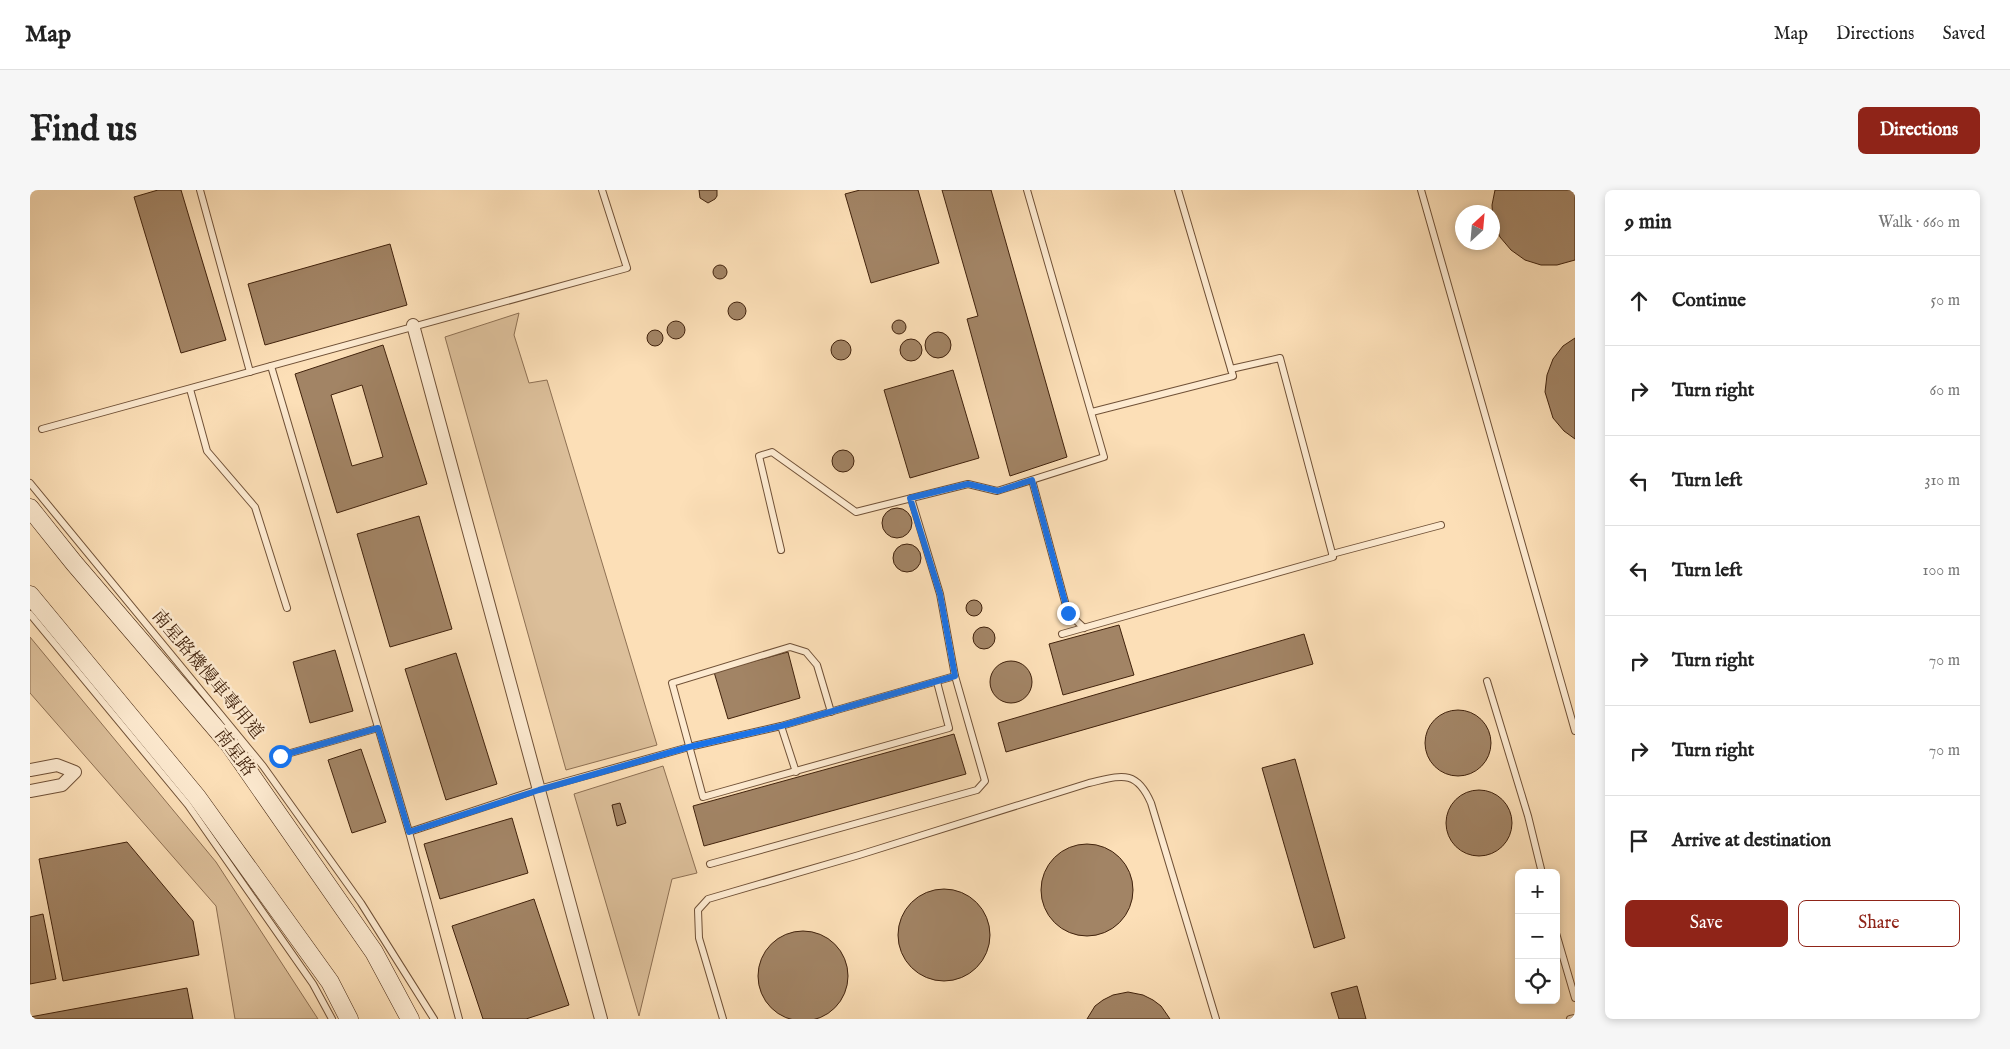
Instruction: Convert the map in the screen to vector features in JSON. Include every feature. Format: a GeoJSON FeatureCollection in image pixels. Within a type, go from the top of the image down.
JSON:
{"type":"FeatureCollection","features":[{"type":"Feature","properties":{"kind":"street"},"geometry":{"type":"LineString","coordinates":[[413,325],[601,1019]]}},
{"type":"Feature","properties":{"kind":"street","name":"南星路"},"geometry":{"type":"LineString","coordinates":[[30,508],[74,563],[230,745],[374,952],[410,1019]]}},
{"type":"Feature","properties":{"kind":"street"},"geometry":{"type":"LineString","coordinates":[[30,595],[197,797],[330,982],[349,1019]]}},
{"type":"Feature","properties":{"kind":"street"},"geometry":{"type":"LineString","coordinates":[[30,770],[57,765],[75,772],[62,785],[30,791]]}},
{"type":"Feature","properties":{"kind":"lane"},"geometry":{"type":"LineString","coordinates":[[200,190],[250,372]]}},
{"type":"Feature","properties":{"kind":"lane"},"geometry":{"type":"LineString","coordinates":[[42,429],[413,325],[627,268],[602,190]]}},
{"type":"Feature","properties":{"kind":"lane"},"geometry":{"type":"LineString","coordinates":[[781,550],[759,456],[772,452],[856,512],[968,484],[998,491],[1104,457],[1027,190]]}},
{"type":"Feature","properties":{"kind":"lane"},"geometry":{"type":"LineString","coordinates":[[1092,412],[1233,376],[1178,190]]}},
{"type":"Feature","properties":{"kind":"lane"},"geometry":{"type":"LineString","coordinates":[[1421,190],[1575,731]]}},
{"type":"Feature","properties":{"kind":"lane"},"geometry":{"type":"LineString","coordinates":[[1062,634],[1333,557],[1280,358],[1231,370]]}},
{"type":"Feature","properties":{"kind":"lane"},"geometry":{"type":"LineString","coordinates":[[271,366],[409,832],[459,1019]]}},
{"type":"Feature","properties":{"kind":"lane"},"geometry":{"type":"LineString","coordinates":[[190,389],[207,450],[255,507],[287,608]]}},
{"type":"Feature","properties":{"kind":"lane"},"geometry":{"type":"LineString","coordinates":[[1032,480],[1068,613],[1084,628]]}},
{"type":"Feature","properties":{"kind":"lane","name":"南星路機慢車專用道"},"geometry":{"type":"LineString","coordinates":[[30,483],[263,766],[361,903],[434,1019]]}},
{"type":"Feature","properties":{"kind":"lane"},"geometry":{"type":"LineString","coordinates":[[710,864],[977,790],[985,781],[955,676],[940,594],[910,498]]}},
{"type":"Feature","properties":{"kind":"lane"},"geometry":{"type":"LineString","coordinates":[[1332,554],[1441,525]]}},
{"type":"Feature","properties":{"kind":"lane"},"geometry":{"type":"LineString","coordinates":[[30,614],[188,805],[313,984],[332,1019]]}},
{"type":"Feature","properties":{"kind":"lane"},"geometry":{"type":"LineString","coordinates":[[831,712],[817,665],[806,652],[790,647],[672,683],[703,797],[949,728],[937,682]]}},
{"type":"Feature","properties":{"kind":"lane"},"geometry":{"type":"LineString","coordinates":[[409,832],[539,790],[689,747],[781,726],[955,676]]}},
{"type":"Feature","properties":{"kind":"lane"},"geometry":{"type":"LineString","coordinates":[[1487,681],[1528,816],[1541,869]]}},
{"type":"Feature","properties":{"kind":"lane"},"geometry":{"type":"LineString","coordinates":[[781,726],[796,772]]}},
{"type":"Feature","properties":{"kind":"lane"},"geometry":{"type":"LineString","coordinates":[[280,756],[378,728]]}},
{"type":"Feature","properties":{"kind":"lane"},"geometry":{"type":"LineString","coordinates":[[723,1019],[699,938],[698,910],[708,899],[859,855],[1079,786],[1128,776],[1139,782],[1151,802],[1216,1019]]}},
{"type":"Feature","properties":{"kind":"lane"},"geometry":{"type":"LineString","coordinates":[[1560,947],[1575,998]]}},
{"type":"Feature","properties":{"kind":"lane"},"geometry":{"type":"LineString","coordinates":[[1570,1019],[1575,1018]]}},
{"type":"Feature","properties":{"kind":"shaded area"},"geometry":{"type":"Polygon","coordinates":[[[519,313],[514,335],[529,383],[547,380],[657,745],[566,770],[445,337],[519,313]]]}},
{"type":"Feature","properties":{"kind":"shaded area"},"geometry":{"type":"Polygon","coordinates":[[[30,637],[216,862],[318,1019],[235,1019],[216,906],[30,693],[30,637]]]}},
{"type":"Feature","properties":{"kind":"shaded area"},"geometry":{"type":"Polygon","coordinates":[[[663,766],[697,873],[672,879],[639,1016],[574,794],[663,766]]]}},
{"type":"Feature","properties":{"kind":"building"},"geometry":{"type":"Polygon","coordinates":[[[158,190],[181,190],[226,340],[181,353],[134,197],[158,190]]]}},
{"type":"Feature","properties":{"kind":"building"},"geometry":{"type":"Polygon","coordinates":[[[699,190],[717,190],[717,196],[708,203],[700,198],[699,190]]]}},
{"type":"Feature","properties":{"kind":"building"},"geometry":{"type":"Polygon","coordinates":[[[860,190],[918,190],[939,263],[871,283],[845,194],[860,190]]]}},
{"type":"Feature","properties":{"kind":"building"},"geometry":{"type":"Polygon","coordinates":[[[942,190],[991,190],[1067,457],[1010,476],[967,319],[978,316],[942,190]]]}},
{"type":"Feature","properties":{"kind":"building"},"geometry":{"type":"Polygon","coordinates":[[[1495,190],[1575,190],[1575,260],[1557,265],[1541,265],[1525,260],[1511,250],[1500,237],[1500,205],[1492,205],[1495,190]]]}},
{"type":"Feature","properties":{"kind":"building"},"geometry":{"type":"Polygon","coordinates":[[[390,244],[407,305],[265,345],[248,284],[390,244]]]}},
{"type":"Feature","properties":{"kind":"building"},"geometry":{"type":"Polygon","coordinates":[[[720,265],[725,267],[727,272],[725,277],[720,279],[715,277],[713,272],[715,267],[720,265]]]}},
{"type":"Feature","properties":{"kind":"building"},"geometry":{"type":"Polygon","coordinates":[[[733,302],[741,302],[746,307],[744,318],[733,320],[728,315],[728,307],[733,302]]]}},
{"type":"Feature","properties":{"kind":"building"},"geometry":{"type":"Polygon","coordinates":[[[899,320],[904,322],[906,327],[904,332],[899,334],[894,332],[892,327],[894,322],[899,320]]]}},
{"type":"Feature","properties":{"kind":"building"},"geometry":{"type":"Polygon","coordinates":[[[676,321],[682,324],[685,330],[682,336],[676,339],[670,336],[667,330],[670,324],[676,321]]]}},
{"type":"Feature","properties":{"kind":"building"},"geometry":{"type":"Polygon","coordinates":[[[655,330],[663,338],[655,346],[647,338],[655,330]]]}},
{"type":"Feature","properties":{"kind":"building"},"geometry":{"type":"Polygon","coordinates":[[[938,332],[947,336],[951,345],[947,354],[938,358],[929,354],[925,345],[929,336],[938,332]]]}},
{"type":"Feature","properties":{"kind":"building"},"geometry":{"type":"Polygon","coordinates":[[[1575,338],[1575,439],[1564,431],[1553,418],[1545,392],[1547,375],[1553,359],[1563,346],[1575,338]]]}},
{"type":"Feature","properties":{"kind":"building"},"geometry":{"type":"Polygon","coordinates":[[[911,339],[919,342],[922,350],[919,358],[911,361],[903,358],[900,350],[903,342],[911,339]]]}},
{"type":"Feature","properties":{"kind":"building"},"geometry":{"type":"Polygon","coordinates":[[[841,340],[848,343],[851,350],[848,357],[841,360],[834,357],[831,350],[834,343],[841,340]]]}},
{"type":"Feature","properties":{"kind":"building"},"geometry":{"type":"Polygon","coordinates":[[[383,345],[427,484],[337,513],[295,374],[383,345]],[[362,385],[331,395],[352,466],[383,457],[362,385]]]}},
{"type":"Feature","properties":{"kind":"building"},"geometry":{"type":"Polygon","coordinates":[[[953,370],[979,458],[910,478],[884,390],[953,370]]]}},
{"type":"Feature","properties":{"kind":"building"},"geometry":{"type":"Polygon","coordinates":[[[843,450],[851,453],[854,461],[851,469],[843,472],[835,469],[832,461],[835,453],[843,450]]]}},
{"type":"Feature","properties":{"kind":"building"},"geometry":{"type":"Polygon","coordinates":[[[897,508],[908,512],[912,523],[908,534],[897,538],[886,534],[882,523],[886,512],[897,508]]]}},
{"type":"Feature","properties":{"kind":"building"},"geometry":{"type":"Polygon","coordinates":[[[419,516],[452,629],[390,647],[357,534],[419,516]]]}},
{"type":"Feature","properties":{"kind":"building"},"geometry":{"type":"Polygon","coordinates":[[[907,544],[917,548],[921,558],[917,568],[907,572],[897,568],[893,558],[897,548],[907,544]]]}},
{"type":"Feature","properties":{"kind":"building"},"geometry":{"type":"Polygon","coordinates":[[[971,600],[977,600],[982,605],[980,614],[971,616],[966,611],[966,605],[971,600]]]}},
{"type":"Feature","properties":{"kind":"building"},"geometry":{"type":"Polygon","coordinates":[[[1119,625],[1134,675],[1063,695],[1049,644],[1119,625]]]}},
{"type":"Feature","properties":{"kind":"building"},"geometry":{"type":"Polygon","coordinates":[[[984,627],[992,630],[995,638],[992,646],[984,649],[976,646],[973,638],[976,630],[984,627]]]}},
{"type":"Feature","properties":{"kind":"building"},"geometry":{"type":"Polygon","coordinates":[[[1304,634],[1313,664],[1006,752],[998,723],[1304,634]]]}},
{"type":"Feature","properties":{"kind":"building"},"geometry":{"type":"Polygon","coordinates":[[[335,650],[353,711],[310,723],[293,662],[335,650]]]}},
{"type":"Feature","properties":{"kind":"building"},"geometry":{"type":"Polygon","coordinates":[[[788,652],[800,698],[728,719],[714,672],[788,652]]]}},
{"type":"Feature","properties":{"kind":"building"},"geometry":{"type":"Polygon","coordinates":[[[456,653],[497,784],[446,800],[405,669],[456,653]]]}},
{"type":"Feature","properties":{"kind":"building"},"geometry":{"type":"Polygon","coordinates":[[[1007,661],[1015,661],[1026,667],[1032,682],[1026,697],[1015,703],[1007,703],[996,697],[990,686],[990,678],[996,667],[1007,661]]]}},
{"type":"Feature","properties":{"kind":"building"},"geometry":{"type":"Polygon","coordinates":[[[1452,710],[1464,710],[1476,715],[1486,725],[1491,737],[1489,756],[1476,771],[1464,776],[1452,776],[1440,771],[1430,761],[1425,749],[1425,737],[1430,725],[1440,715],[1452,710]]]}},
{"type":"Feature","properties":{"kind":"building"},"geometry":{"type":"Polygon","coordinates":[[[954,734],[966,774],[704,846],[693,806],[954,734]]]}},
{"type":"Feature","properties":{"kind":"building"},"geometry":{"type":"Polygon","coordinates":[[[361,749],[386,822],[352,833],[328,760],[361,749]]]}},
{"type":"Feature","properties":{"kind":"building"},"geometry":{"type":"Polygon","coordinates":[[[1295,759],[1345,938],[1314,948],[1262,768],[1295,759]]]}},
{"type":"Feature","properties":{"kind":"building"},"geometry":{"type":"Polygon","coordinates":[[[1473,790],[1485,790],[1497,795],[1507,805],[1512,817],[1510,836],[1497,851],[1485,856],[1473,856],[1461,851],[1451,841],[1446,829],[1446,817],[1451,805],[1461,795],[1473,790]]]}},
{"type":"Feature","properties":{"kind":"building"},"geometry":{"type":"Polygon","coordinates":[[[620,803],[626,823],[617,826],[612,805],[620,803]]]}},
{"type":"Feature","properties":{"kind":"building"},"geometry":{"type":"Polygon","coordinates":[[[512,818],[528,873],[440,899],[424,844],[512,818]]]}},
{"type":"Feature","properties":{"kind":"building"},"geometry":{"type":"Polygon","coordinates":[[[127,842],[193,921],[199,955],[63,981],[39,859],[127,842]]]}},
{"type":"Feature","properties":{"kind":"building"},"geometry":{"type":"Polygon","coordinates":[[[1087,844],[1104,848],[1119,858],[1129,873],[1133,890],[1129,907],[1119,922],[1104,932],[1087,936],[1070,932],[1055,922],[1045,907],[1041,890],[1045,873],[1055,858],[1070,848],[1087,844]]]}},
{"type":"Feature","properties":{"kind":"building"},"geometry":{"type":"Polygon","coordinates":[[[944,889],[961,893],[976,903],[986,918],[990,935],[986,952],[976,967],[961,977],[944,981],[927,977],[912,967],[902,952],[898,935],[902,918],[912,903],[927,893],[944,889]]]}},
{"type":"Feature","properties":{"kind":"building"},"geometry":{"type":"Polygon","coordinates":[[[534,899],[569,1005],[526,1019],[483,1019],[452,926],[534,899]]]}},
{"type":"Feature","properties":{"kind":"building"},"geometry":{"type":"Polygon","coordinates":[[[43,914],[56,979],[30,984],[30,917],[43,914]]]}},
{"type":"Feature","properties":{"kind":"building"},"geometry":{"type":"Polygon","coordinates":[[[794,931],[812,931],[828,938],[841,951],[848,967],[848,985],[841,1001],[828,1014],[812,1021],[794,1021],[778,1014],[765,1001],[758,985],[758,967],[765,951],[778,938],[794,931]]]}},
{"type":"Feature","properties":{"kind":"building"},"geometry":{"type":"Polygon","coordinates":[[[1357,986],[1366,1019],[1339,1019],[1331,993],[1357,986]]]}},
{"type":"Feature","properties":{"kind":"building"},"geometry":{"type":"Polygon","coordinates":[[[187,988],[193,1019],[30,1019],[30,1017],[187,988]]]}},
{"type":"Feature","properties":{"kind":"building"},"geometry":{"type":"Polygon","coordinates":[[[1128,992],[1143,995],[1153,1000],[1161,1006],[1170,1019],[1087,1019],[1095,1006],[1103,1000],[1113,995],[1128,992]]]}},
{"type":"Feature","properties":{"kind":"route"},"geometry":{"type":"LineString","coordinates":[[280,756],[378,728],[409,832],[539,790],[689,747],[781,726],[955,676],[940,594],[910,498],[968,484],[998,491],[1032,480],[1068,613]]}}]}
